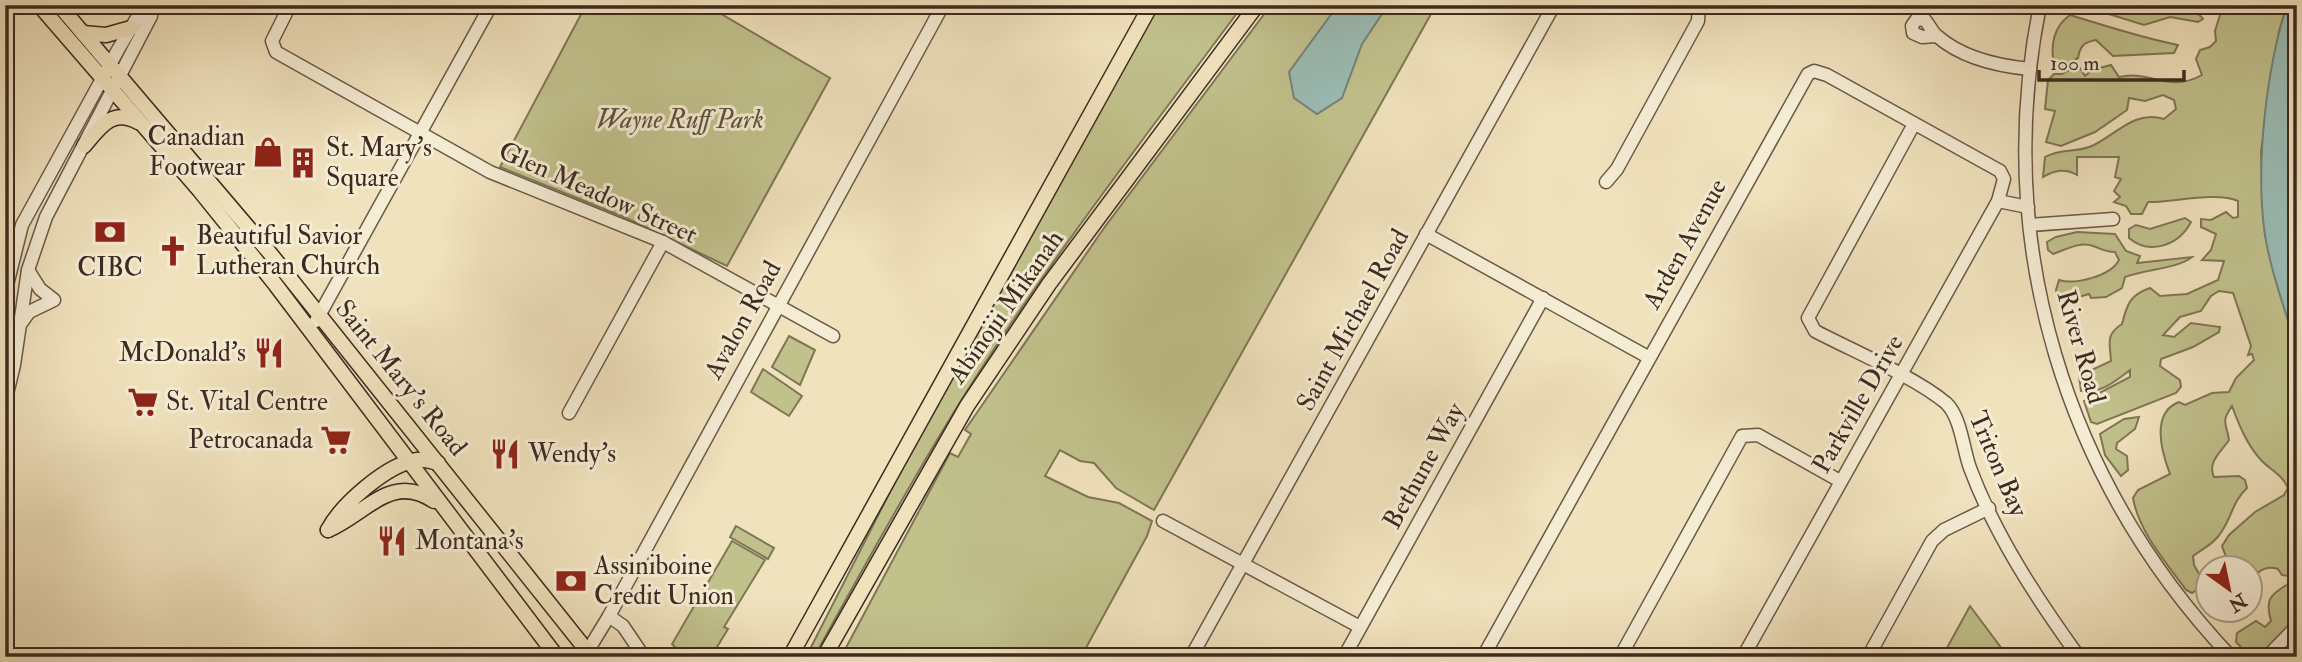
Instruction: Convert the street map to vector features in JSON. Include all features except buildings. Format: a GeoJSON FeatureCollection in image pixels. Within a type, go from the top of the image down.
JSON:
{"type":"FeatureCollection","features":[{"type":"Feature","properties":{"kind":"main road","name":"Saint Mary's Road"},"geometry":{"type":"LineString","coordinates":[[39,5],[103,79],[117,84],[260,241],[588,655]]}},
{"type":"Feature","properties":{"kind":"main road","name":"Saint Mary's Road"},"geometry":{"type":"LineString","coordinates":[[59,5],[110,65],[117,84],[144,125],[209,201],[310,330],[557,657]]}},
{"type":"Feature","properties":{"kind":"main road","name":"Abinojii Mikanah"},"geometry":{"type":"LineString","coordinates":[[790,657],[1151,5]]}},
{"type":"Feature","properties":{"kind":"main road","name":"Abinojii Mikanah"},"geometry":{"type":"LineString","coordinates":[[824,657],[967,406],[1049,284],[1257,5]]}},
{"type":"Feature","properties":{"kind":"main road"},"geometry":{"type":"LineString","coordinates":[[83,33],[106,35],[131,28]]}},
{"type":"Feature","properties":{"kind":"main road"},"geometry":{"type":"LineString","coordinates":[[83,146],[110,118],[119,115],[129,117],[144,125]]}},
{"type":"Feature","properties":{"kind":"main road"},"geometry":{"type":"LineString","coordinates":[[364,402],[379,403],[387,400]]}},
{"type":"Feature","properties":{"kind":"main road"},"geometry":{"type":"LineString","coordinates":[[380,423],[408,425]]}},
{"type":"Feature","properties":{"kind":"main road"},"geometry":{"type":"LineString","coordinates":[[438,463],[420,459],[409,461],[373,483],[338,512],[328,530],[346,523],[392,492],[404,489],[420,492],[445,509]]}},
{"type":"Feature","properties":{"kind":"street"},"geometry":{"type":"LineString","coordinates":[[5,293],[22,225],[131,28],[141,11],[150,5],[151,16],[46,217],[28,270],[5,402]]}},
{"type":"Feature","properties":{"kind":"street","name":"Glen Meadow Street"},"geometry":{"type":"LineString","coordinates":[[290,5],[272,41],[276,52],[489,172],[663,242],[833,337]]}},
{"type":"Feature","properties":{"kind":"street"},"geometry":{"type":"LineString","coordinates":[[310,330],[491,5]]}},
{"type":"Feature","properties":{"kind":"street","name":"Avalon Road"},"geometry":{"type":"LineString","coordinates":[[588,655],[943,5]]}},
{"type":"Feature","properties":{"kind":"street","name":"Saint Michael Road"},"geometry":{"type":"LineString","coordinates":[[1191,657],[1554,5]]}},
{"type":"Feature","properties":{"kind":"street"},"geometry":{"type":"LineString","coordinates":[[1606,182],[1617,169],[1698,21],[1699,5]]}},
{"type":"Feature","properties":{"kind":"street","name":"River Road"},"geometry":{"type":"LineString","coordinates":[[2040,5],[2030,69],[2024,141],[2030,225],[2046,320],[2059,369],[2089,449],[2144,549],[2181,600],[2231,657]]}},
{"type":"Feature","properties":{"kind":"street"},"geometry":{"type":"LineString","coordinates":[[1936,36],[1979,59],[2007,67],[2030,69]]}},
{"type":"Feature","properties":{"kind":"street","name":"Arden Avenue"},"geometry":{"type":"LineString","coordinates":[[1483,657],[1808,74],[1814,71],[1827,75],[2000,171],[2004,179],[1998,201]]}},
{"type":"Feature","properties":{"kind":"street","name":"Triton Bay"},"geometry":{"type":"LineString","coordinates":[[1914,124],[1808,318],[1815,331],[1900,376],[1951,410],[1970,469],[1989,508],[2038,601],[2079,657]]}},
{"type":"Feature","properties":{"kind":"street"},"geometry":{"type":"LineString","coordinates":[[1998,201],[2028,207]]}},
{"type":"Feature","properties":{"kind":"street","name":"Parkville Drive"},"geometry":{"type":"LineString","coordinates":[[1743,657],[1998,201]]}},
{"type":"Feature","properties":{"kind":"street"},"geometry":{"type":"LineString","coordinates":[[2030,225],[2113,219]]}},
{"type":"Feature","properties":{"kind":"street"},"geometry":{"type":"LineString","coordinates":[[1426,234],[1648,357]]}},
{"type":"Feature","properties":{"kind":"street"},"geometry":{"type":"LineString","coordinates":[[569,413],[663,242]]}},
{"type":"Feature","properties":{"kind":"street"},"geometry":{"type":"LineString","coordinates":[[20,327],[29,312],[54,300],[40,289],[28,270]]}},
{"type":"Feature","properties":{"kind":"street","name":"Bethune Way"},"geometry":{"type":"LineString","coordinates":[[1344,657],[1543,298]]}},
{"type":"Feature","properties":{"kind":"street"},"geometry":{"type":"LineString","coordinates":[[1620,657],[1742,436],[1758,435],[1840,481]]}},
{"type":"Feature","properties":{"kind":"street"},"geometry":{"type":"LineString","coordinates":[[1868,657],[1932,541],[1944,530],[1989,508]]}},
{"type":"Feature","properties":{"kind":"street"},"geometry":{"type":"LineString","coordinates":[[1163,521],[1245,562],[1360,627]]}},
{"type":"Feature","properties":{"kind":"street"},"geometry":{"type":"LineString","coordinates":[[609,616],[623,626],[644,657]]}},
{"type":"Feature","properties":{"kind":"street"},"geometry":{"type":"LineString","coordinates":[[2267,657],[2297,626]]}},
{"type":"Feature","properties":{"kind":"green space","name":"Wayne Ruff Park"},"geometry":{"type":"Polygon","coordinates":[[[586,5],[706,5],[830,78],[727,266],[624,217],[500,167],[586,5]]]}},
{"type":"Feature","properties":{"kind":"green space"},"geometry":{"type":"Polygon","coordinates":[[[1157,5],[1243,5],[1092,208],[985,363],[933,446],[814,657],[806,657],[917,439],[1157,5]]]}},
{"type":"Feature","properties":{"kind":"green space"},"geometry":{"type":"Polygon","coordinates":[[[1271,5],[1436,5],[1154,510],[1116,488],[1094,463],[1080,461],[1060,450],[1045,476],[1088,497],[1119,503],[1152,521],[1147,536],[1081,657],[841,657],[950,453],[958,457],[971,434],[965,430],[1104,228],[1271,5]]]}},
{"type":"Feature","properties":{"kind":"green space"},"geometry":{"type":"Polygon","coordinates":[[[2070,5],[2163,6],[2195,13],[2203,19],[2198,22],[2170,17],[2144,25],[2083,6],[2070,5]]]}},
{"type":"Feature","properties":{"kind":"green space"},"geometry":{"type":"Polygon","coordinates":[[[2223,5],[2287,5],[2279,31],[2261,151],[2265,235],[2297,349],[2297,571],[2289,576],[2282,575],[2278,569],[2264,569],[2264,554],[2225,554],[2222,546],[2229,535],[2255,512],[2284,495],[2288,488],[2283,479],[2261,460],[2252,448],[2232,406],[2225,420],[2229,440],[2216,457],[2212,472],[2214,477],[2239,476],[2245,480],[2247,488],[2219,535],[2194,554],[2192,593],[2186,590],[2154,546],[2141,523],[2133,498],[2138,490],[2170,474],[2162,445],[2161,424],[2170,407],[2179,402],[2185,405],[2212,393],[2229,392],[2236,378],[2254,360],[2252,354],[2248,355],[2251,346],[2233,293],[2219,291],[2211,296],[2201,311],[2180,317],[2163,335],[2174,337],[2191,323],[2220,327],[2219,332],[2193,347],[2161,359],[2160,366],[2180,380],[2181,387],[2176,393],[2097,424],[2091,422],[2084,401],[2130,377],[2130,370],[2095,391],[2081,391],[2079,376],[2111,361],[2111,336],[2122,324],[2128,306],[2138,294],[2150,288],[2160,296],[2187,294],[2218,280],[2224,261],[2202,260],[2211,250],[2216,234],[2201,227],[2201,219],[2211,220],[2226,212],[2233,218],[2238,217],[2238,201],[2206,197],[2148,202],[2142,214],[2131,214],[2126,206],[2114,202],[2120,197],[2114,191],[2121,179],[2115,177],[2119,157],[2077,157],[2077,175],[2060,171],[2043,177],[2045,157],[2057,152],[2088,147],[2135,120],[2154,117],[2164,119],[2176,109],[2174,100],[2163,95],[2145,101],[2129,98],[2127,110],[2095,132],[2061,146],[2046,142],[2055,111],[2045,109],[2048,80],[2054,74],[2062,74],[2078,65],[2085,76],[2092,70],[2111,65],[2119,77],[2130,75],[2179,82],[2202,75],[2196,59],[2200,50],[2210,47],[2216,41],[2215,31],[2223,5]]]}},
{"type":"Feature","properties":{"kind":"green space"},"geometry":{"type":"Polygon","coordinates":[[[2070,15],[2178,45],[2174,53],[2113,56],[2096,40],[2086,43],[2078,58],[2059,68],[2054,64],[2053,43],[2060,25],[2070,15]]]}},
{"type":"Feature","properties":{"kind":"green space"},"geometry":{"type":"Polygon","coordinates":[[[2185,218],[2191,222],[2172,242],[2155,247],[2137,243],[2129,238],[2129,229],[2136,225],[2150,229],[2185,218]]]}},
{"type":"Feature","properties":{"kind":"green space"},"geometry":{"type":"Polygon","coordinates":[[[2077,232],[2115,234],[2126,251],[2140,256],[2137,263],[2192,257],[2178,264],[2125,277],[2122,288],[2106,297],[2091,298],[2089,294],[2058,303],[2056,290],[2059,280],[2074,281],[2101,275],[2119,260],[2115,252],[2088,245],[2053,254],[2048,250],[2047,242],[2077,232]]]}},
{"type":"Feature","properties":{"kind":"green space"},"geometry":{"type":"Polygon","coordinates":[[[789,336],[815,350],[800,385],[772,367],[789,336]]]}},
{"type":"Feature","properties":{"kind":"green space"},"geometry":{"type":"Polygon","coordinates":[[[763,369],[802,396],[789,416],[751,392],[763,369]]]}},
{"type":"Feature","properties":{"kind":"green space"},"geometry":{"type":"Polygon","coordinates":[[[2139,417],[2135,429],[2117,443],[2116,449],[2127,456],[2128,470],[2121,476],[2105,455],[2100,434],[2124,419],[2139,417]]]}},
{"type":"Feature","properties":{"kind":"green space"},"geometry":{"type":"Polygon","coordinates":[[[736,526],[774,548],[768,559],[730,537],[736,526]]]}},
{"type":"Feature","properties":{"kind":"green space"},"geometry":{"type":"Polygon","coordinates":[[[732,541],[765,560],[724,627],[728,629],[711,657],[685,657],[672,644],[732,541]]]}},
{"type":"Feature","properties":{"kind":"green space"},"geometry":{"type":"Polygon","coordinates":[[[2290,583],[2297,584],[2297,620],[2270,649],[2250,657],[2236,642],[2237,633],[2251,624],[2265,627],[2271,621],[2269,603],[2277,591],[2290,583]]]}},
{"type":"Feature","properties":{"kind":"green space"},"geometry":{"type":"Polygon","coordinates":[[[1970,606],[2008,657],[1942,657],[1970,606]]]}},
{"type":"Feature","properties":{"kind":"water"},"geometry":{"type":"Polygon","coordinates":[[[1338,5],[1388,5],[1362,44],[1342,98],[1317,114],[1294,98],[1289,72],[1338,5]]]}},
{"type":"Feature","properties":{"kind":"water"},"geometry":{"type":"Polygon","coordinates":[[[2287,5],[2297,5],[2297,349],[2265,235],[2261,180],[2268,88],[2287,5]]]}},
{"type":"Feature","properties":{"kind":"place","name":"Canadian Footwear"},"geometry":{"type":"Point","coordinates":[268,152]}},
{"type":"Feature","properties":{"kind":"place","name":"St. Mary's Square"},"geometry":{"type":"Point","coordinates":[303,163]}},
{"type":"Feature","properties":{"kind":"place","name":"CIBC"},"geometry":{"type":"Point","coordinates":[110,232]}},
{"type":"Feature","properties":{"kind":"place","name":"Beautiful Savior Lutheran Church"},"geometry":{"type":"Point","coordinates":[173,251]}},
{"type":"Feature","properties":{"kind":"place","name":"McDonald's"},"geometry":{"type":"Point","coordinates":[269,353]}},
{"type":"Feature","properties":{"kind":"place","name":"St. Vital Centre"},"geometry":{"type":"Point","coordinates":[143,402]}},
{"type":"Feature","properties":{"kind":"place","name":"Petrocanada"},"geometry":{"type":"Point","coordinates":[336,440]}},
{"type":"Feature","properties":{"kind":"place","name":"Wendy's"},"geometry":{"type":"Point","coordinates":[505,454]}},
{"type":"Feature","properties":{"kind":"place","name":"Montana's"},"geometry":{"type":"Point","coordinates":[392,541]}},
{"type":"Feature","properties":{"kind":"place","name":"Assiniboine Credit Union"},"geometry":{"type":"Point","coordinates":[571,581]}}]}
